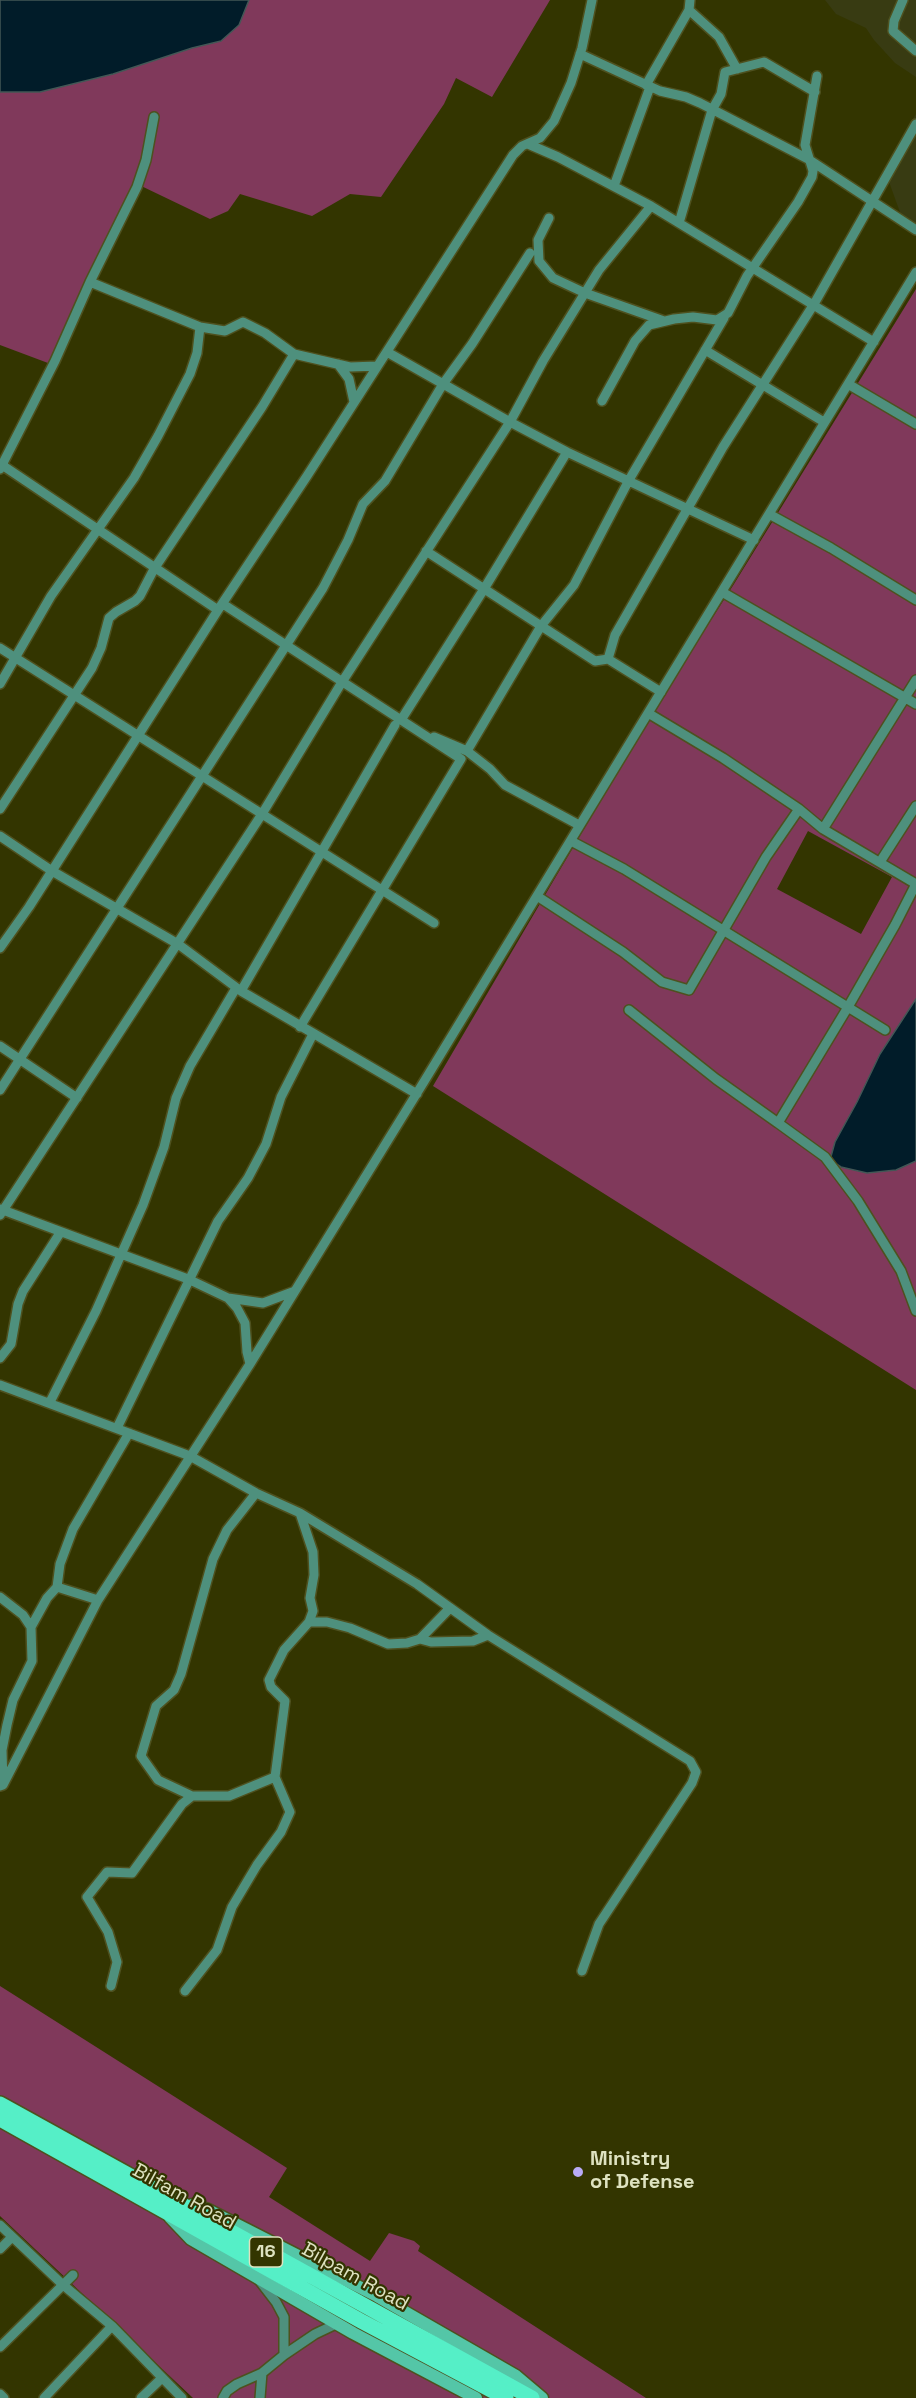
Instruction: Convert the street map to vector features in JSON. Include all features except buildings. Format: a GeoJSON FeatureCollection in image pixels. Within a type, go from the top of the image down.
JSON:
{"type":"FeatureCollection","features":[{"type":"Feature","properties":{"kind":"main road","name":"Bilpam Road"},"geometry":{"type":"LineString","coordinates":[[0,2104],[167,2204],[532,2398]]}},
{"type":"Feature","properties":{"kind":"main road","name":"Bilfam Road"},"geometry":{"type":"LineString","coordinates":[[0,2118],[167,2204],[361,2321],[506,2398]]}},
{"type":"Feature","properties":{"kind":"street"},"geometry":{"type":"LineString","coordinates":[[0,948],[140,736],[220,607],[513,155],[540,138],[554,121],[571,83],[590,20],[592,0]]}},
{"type":"Feature","properties":{"kind":"street"},"geometry":{"type":"LineString","coordinates":[[903,0],[894,21],[893,31],[916,51]]}},
{"type":"Feature","properties":{"kind":"street"},"geometry":{"type":"LineString","coordinates":[[614,186],[648,86],[690,5],[719,37],[738,69]]}},
{"type":"Feature","properties":{"kind":"street"},"geometry":{"type":"LineString","coordinates":[[580,54],[660,91],[686,97],[808,159],[916,230]]}},
{"type":"Feature","properties":{"kind":"street"},"geometry":{"type":"LineString","coordinates":[[679,223],[712,110],[721,94],[725,72],[764,62],[815,92]]}},
{"type":"Feature","properties":{"kind":"street"},"geometry":{"type":"LineString","coordinates":[[467,751],[541,626],[574,585],[628,480],[747,276],[798,202],[812,177],[813,171],[805,145],[817,76]]}},
{"type":"Feature","properties":{"kind":"street"},"geometry":{"type":"LineString","coordinates":[[154,117],[146,160],[137,187],[90,282],[55,361],[1,467],[99,530],[154,569],[285,644],[461,759],[300,1027]]}},
{"type":"Feature","properties":{"kind":"street"},"geometry":{"type":"LineString","coordinates":[[608,659],[615,635],[762,385],[814,304],[872,200],[898,160],[916,124]]}},
{"type":"Feature","properties":{"kind":"street"},"geometry":{"type":"LineString","coordinates":[[528,144],[651,206],[874,342]]}},
{"type":"Feature","properties":{"kind":"street"},"geometry":{"type":"LineString","coordinates":[[295,1291],[263,1303],[228,1298],[188,1279],[1,1212],[262,814],[342,682],[510,422],[543,361],[585,293],[614,250],[651,206]]}},
{"type":"Feature","properties":{"kind":"street"},"geometry":{"type":"LineString","coordinates":[[549,218],[538,240],[539,261],[553,278],[585,293],[664,321]]}},
{"type":"Feature","properties":{"kind":"street"},"geometry":{"type":"LineString","coordinates":[[0,1090],[323,588],[348,540],[363,504],[384,481],[443,384],[472,345],[530,253]]}},
{"type":"Feature","properties":{"kind":"street"},"geometry":{"type":"LineString","coordinates":[[1,1784],[98,1600],[250,1364],[417,1094],[916,272]]}},
{"type":"Feature","properties":{"kind":"street"},"geometry":{"type":"LineString","coordinates":[[90,282],[200,327],[225,331],[243,322],[294,354],[350,367],[377,366]]}},
{"type":"Feature","properties":{"kind":"street"},"geometry":{"type":"LineString","coordinates":[[602,401],[641,333],[649,325],[693,317],[717,320],[724,318]]}},
{"type":"Feature","properties":{"kind":"street"},"geometry":{"type":"LineString","coordinates":[[0,684],[14,656],[51,596],[134,478],[190,374],[197,353],[200,327]]}},
{"type":"Feature","properties":{"kind":"street"},"geometry":{"type":"LineString","coordinates":[[705,350],[824,422]]}},
{"type":"Feature","properties":{"kind":"street"},"geometry":{"type":"LineString","coordinates":[[387,352],[567,452],[754,540]]}},
{"type":"Feature","properties":{"kind":"street"},"geometry":{"type":"LineString","coordinates":[[0,808],[92,668],[110,618],[135,601],[294,354]]}},
{"type":"Feature","properties":{"kind":"street"},"geometry":{"type":"LineString","coordinates":[[338,364],[349,380],[354,402]]}},
{"type":"Feature","properties":{"kind":"street"},"geometry":{"type":"LineString","coordinates":[[848,384],[916,424]]}},
{"type":"Feature","properties":{"kind":"street"},"geometry":{"type":"LineString","coordinates":[[50,1402],[122,1254],[160,1157],[176,1098],[190,1066],[322,853],[398,722],[484,589],[567,452]]}},
{"type":"Feature","properties":{"kind":"street"},"geometry":{"type":"LineString","coordinates":[[769,514],[831,548],[916,600]]}},
{"type":"Feature","properties":{"kind":"street"},"geometry":{"type":"LineString","coordinates":[[426,551],[595,661],[608,659],[661,692]]}},
{"type":"Feature","properties":{"kind":"street"},"geometry":{"type":"LineString","coordinates":[[722,592],[916,704]]}},
{"type":"Feature","properties":{"kind":"street"},"geometry":{"type":"LineString","coordinates":[[0,648],[434,923]]}},
{"type":"Feature","properties":{"kind":"street"},"geometry":{"type":"LineString","coordinates":[[823,829],[916,680]]}},
{"type":"Feature","properties":{"kind":"street"},"geometry":{"type":"LineString","coordinates":[[342,682],[381,701],[398,722],[467,751],[490,769],[505,785],[579,825]]}},
{"type":"Feature","properties":{"kind":"street"},"geometry":{"type":"LineString","coordinates":[[648,713],[723,758],[799,809],[823,829],[916,884],[848,1007],[778,1123]]}},
{"type":"Feature","properties":{"kind":"street"},"geometry":{"type":"LineString","coordinates":[[880,862],[916,806]]}},
{"type":"Feature","properties":{"kind":"street"},"geometry":{"type":"LineString","coordinates":[[537,896],[623,952],[662,982],[689,990],[766,857],[799,809]]}},
{"type":"Feature","properties":{"kind":"street"},"geometry":{"type":"LineString","coordinates":[[0,836],[52,871],[178,944],[238,989],[417,1094]]}},
{"type":"Feature","properties":{"kind":"street"},"geometry":{"type":"LineString","coordinates":[[571,841],[624,869],[885,1030]]}},
{"type":"Feature","properties":{"kind":"street"},"geometry":{"type":"LineString","coordinates":[[629,1010],[716,1079],[825,1157],[858,1201],[901,1271],[916,1311]]}},
{"type":"Feature","properties":{"kind":"street"},"geometry":{"type":"LineString","coordinates":[[117,1428],[218,1221],[248,1178],[266,1144],[281,1097],[313,1034]]}},
{"type":"Feature","properties":{"kind":"street"},"geometry":{"type":"LineString","coordinates":[[0,1046],[77,1098]]}},
{"type":"Feature","properties":{"kind":"street"},"geometry":{"type":"LineString","coordinates":[[0,1358],[11,1344],[22,1291],[60,1233]]}},
{"type":"Feature","properties":{"kind":"street"},"geometry":{"type":"LineString","coordinates":[[228,1298],[237,1308],[245,1323],[250,1364]]}},
{"type":"Feature","properties":{"kind":"street"},"geometry":{"type":"LineString","coordinates":[[0,1385],[190,1456],[256,1493],[300,1513],[417,1584],[488,1635],[690,1761],[696,1772],[692,1783],[599,1924],[582,1971]]}},
{"type":"Feature","properties":{"kind":"street"},"geometry":{"type":"LineString","coordinates":[[1,1784],[2,1750],[13,1700],[32,1661],[32,1627],[47,1598],[57,1587],[60,1564],[73,1529],[129,1433]]}},
{"type":"Feature","properties":{"kind":"street"},"geometry":{"type":"LineString","coordinates":[[256,1493],[227,1530],[218,1549],[207,1577],[180,1674],[174,1690],[156,1706],[141,1756],[158,1780],[192,1796],[229,1796],[275,1776]]}},
{"type":"Feature","properties":{"kind":"street"},"geometry":{"type":"LineString","coordinates":[[185,1991],[217,1950],[232,1907],[281,1832],[290,1812],[275,1776],[285,1701],[271,1687],[268,1680],[284,1650],[309,1622],[313,1611],[310,1598],[314,1575],[313,1552],[300,1513]]}},
{"type":"Feature","properties":{"kind":"street"},"geometry":{"type":"LineString","coordinates":[[57,1587],[98,1600]]}},
{"type":"Feature","properties":{"kind":"street"},"geometry":{"type":"LineString","coordinates":[[0,1614],[3,1601],[23,1615],[32,1627]]}},
{"type":"Feature","properties":{"kind":"street"},"geometry":{"type":"LineString","coordinates":[[309,1622],[327,1622],[350,1628],[388,1644],[407,1643],[420,1639],[450,1608]]}},
{"type":"Feature","properties":{"kind":"street"},"geometry":{"type":"LineString","coordinates":[[420,1639],[431,1642],[473,1641],[488,1635]]}},
{"type":"Feature","properties":{"kind":"street"},"geometry":{"type":"LineString","coordinates":[[111,1986],[117,1962],[108,1932],[87,1897],[107,1872],[132,1873],[182,1804],[192,1796]]}},
{"type":"Feature","properties":{"kind":"street"},"geometry":{"type":"LineString","coordinates":[[167,2204],[191,2239],[336,2324],[476,2398]]}},
{"type":"Feature","properties":{"kind":"street"},"geometry":{"type":"LineString","coordinates":[[167,2204],[208,2210],[376,2296],[516,2376],[542,2398]]}},
{"type":"Feature","properties":{"kind":"street"},"geometry":{"type":"LineString","coordinates":[[0,2225],[26,2245],[62,2284],[112,2326],[182,2398]]}},
{"type":"Feature","properties":{"kind":"street"},"geometry":{"type":"LineString","coordinates":[[0,2249],[12,2236]]}},
{"type":"Feature","properties":{"kind":"street"},"geometry":{"type":"LineString","coordinates":[[0,2347],[73,2275]]}},
{"type":"Feature","properties":{"kind":"street"},"geometry":{"type":"LineString","coordinates":[[258,2278],[276,2302],[284,2318],[284,2355]]}},
{"type":"Feature","properties":{"kind":"street"},"geometry":{"type":"LineString","coordinates":[[223,2398],[227,2391],[237,2384],[262,2373],[315,2334],[336,2324]]}},
{"type":"Feature","properties":{"kind":"street"},"geometry":{"type":"LineString","coordinates":[[45,2398],[112,2326]]}},
{"type":"Feature","properties":{"kind":"street"},"geometry":{"type":"LineString","coordinates":[[260,2398],[262,2373]]}},
{"type":"Feature","properties":{"kind":"street"},"geometry":{"type":"LineString","coordinates":[[141,2398],[162,2378]]}},
{"type":"Feature","properties":{"kind":"street"},"geometry":{"type":"LineString","coordinates":[[0,2394],[4,2398]]}},
{"type":"Feature","properties":{"kind":"shaded area"},"geometry":{"type":"Polygon","coordinates":[[[0,0],[550,0],[492,97],[456,78],[444,104],[381,197],[350,194],[312,216],[240,194],[228,211],[210,219],[135,183],[48,363],[0,345],[0,0]]]}},
{"type":"Feature","properties":{"kind":"shaded area"},"geometry":{"type":"Polygon","coordinates":[[[825,0],[916,0],[916,77],[895,63],[866,28],[836,14],[825,0]]]}},
{"type":"Feature","properties":{"kind":"shaded area"},"geometry":{"type":"Polygon","coordinates":[[[916,114],[916,227],[901,215],[888,179],[904,133],[916,114]]]}},
{"type":"Feature","properties":{"kind":"shaded area"},"geometry":{"type":"Polygon","coordinates":[[[916,289],[916,999],[880,1054],[835,1142],[896,1170],[916,1161],[916,1390],[433,1086],[659,701],[916,289]],[[808,831],[777,889],[861,934],[892,877],[808,831]]]}},
{"type":"Feature","properties":{"kind":"shaded area"},"geometry":{"type":"Polygon","coordinates":[[[0,1986],[287,2168],[269,2197],[370,2261],[389,2233],[414,2241],[420,2246],[418,2251],[646,2398],[193,2398],[0,2216],[0,1986]]]}},
{"type":"Feature","properties":{"kind":"water"},"geometry":{"type":"Polygon","coordinates":[[[0,0],[249,0],[239,25],[221,41],[113,74],[40,92],[0,92],[0,0]]]}},
{"type":"Feature","properties":{"kind":"water"},"geometry":{"type":"Polygon","coordinates":[[[916,999],[916,1161],[896,1170],[867,1173],[841,1167],[830,1160],[835,1142],[880,1054],[916,999]]]}},
{"type":"Feature","properties":{"kind":"place","name":"Ministry of Defense"},"geometry":{"type":"Point","coordinates":[578,2172]}}]}
